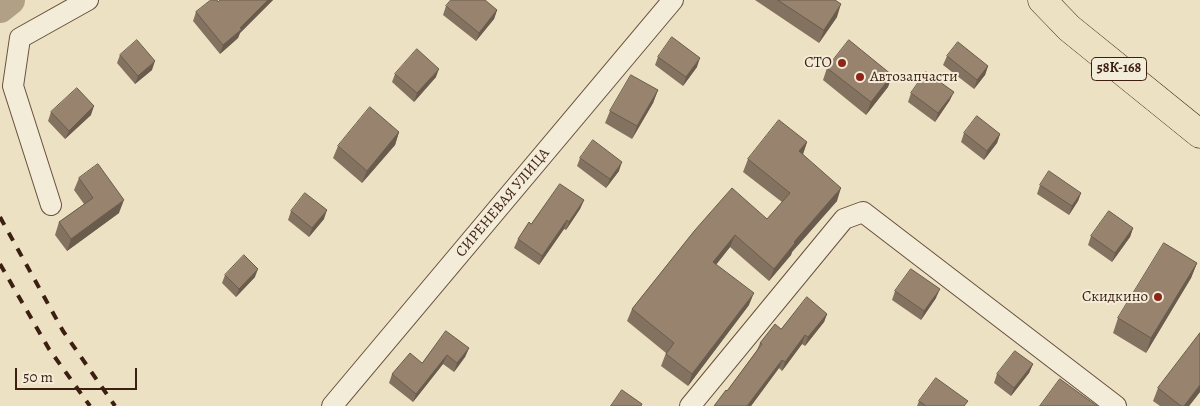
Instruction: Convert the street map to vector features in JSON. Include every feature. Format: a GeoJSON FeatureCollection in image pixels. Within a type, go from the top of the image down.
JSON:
{"type":"FeatureCollection","features":[{"type":"Feature","properties":{"kind":"main road","name":"58К-168"},"geometry":{"type":"LineString","coordinates":[[1042,0],[1070,28],[1200,134]]}},
{"type":"Feature","properties":{"kind":"street"},"geometry":{"type":"LineString","coordinates":[[51,205],[13,86],[20,38],[88,0]]}},
{"type":"Feature","properties":{"kind":"street","name":"СИРЕНЕВАЯ УЛИЦА"},"geometry":{"type":"LineString","coordinates":[[332,406],[673,0]]}},
{"type":"Feature","properties":{"kind":"street"},"geometry":{"type":"LineString","coordinates":[[690,406],[844,219],[863,212],[1116,406]]}},
{"type":"Feature","properties":{"kind":"building"},"geometry":{"type":"Polygon","coordinates":[[[211,0],[217,0],[218,2],[220,0],[268,0],[240,28],[242,29],[223,45],[196,12],[211,0]]]}},
{"type":"Feature","properties":{"kind":"building"},"geometry":{"type":"Polygon","coordinates":[[[451,0],[485,0],[497,10],[479,33],[446,6],[451,0]]]}},
{"type":"Feature","properties":{"kind":"building"},"geometry":{"type":"Polygon","coordinates":[[[778,0],[835,0],[841,4],[824,30],[778,0]]]}},
{"type":"Feature","properties":{"kind":"building"},"geometry":{"type":"Polygon","coordinates":[[[672,37],[700,58],[686,77],[658,57],[672,37]]]}},
{"type":"Feature","properties":{"kind":"building"},"geometry":{"type":"Polygon","coordinates":[[[137,40],[155,61],[138,76],[120,55],[137,40]]]}},
{"type":"Feature","properties":{"kind":"building"},"geometry":{"type":"Polygon","coordinates":[[[849,40],[892,75],[871,102],[827,68],[849,40]]]}},
{"type":"Feature","properties":{"kind":"building"},"geometry":{"type":"Polygon","coordinates":[[[958,42],[988,66],[977,80],[947,56],[958,42]]]}},
{"type":"Feature","properties":{"kind":"building"},"geometry":{"type":"Polygon","coordinates":[[[417,49],[439,69],[417,93],[395,74],[417,49]]]}},
{"type":"Feature","properties":{"kind":"building"},"geometry":{"type":"Polygon","coordinates":[[[926,72],[954,92],[938,113],[911,93],[926,72]]]}},
{"type":"Feature","properties":{"kind":"building"},"geometry":{"type":"Polygon","coordinates":[[[631,75],[658,90],[637,126],[610,111],[631,75]]]}},
{"type":"Feature","properties":{"kind":"building"},"geometry":{"type":"Polygon","coordinates":[[[77,88],[94,106],[69,131],[51,112],[77,88]]]}},
{"type":"Feature","properties":{"kind":"building"},"geometry":{"type":"Polygon","coordinates":[[[370,107],[399,132],[367,171],[338,146],[370,107]]]}},
{"type":"Feature","properties":{"kind":"building"},"geometry":{"type":"Polygon","coordinates":[[[977,116],[1000,134],[987,151],[964,133],[977,116]]]}},
{"type":"Feature","properties":{"kind":"building"},"geometry":{"type":"Polygon","coordinates":[[[779,120],[807,142],[799,151],[841,188],[794,242],[774,269],[735,235],[713,262],[754,293],[692,374],[666,354],[674,343],[632,309],[695,230],[732,188],[767,219],[790,193],[748,159],[779,120]]]}},
{"type":"Feature","properties":{"kind":"building"},"geometry":{"type":"Polygon","coordinates":[[[593,140],[622,162],[610,179],[580,158],[593,140]]]}},
{"type":"Feature","properties":{"kind":"building"},"geometry":{"type":"Polygon","coordinates":[[[98,164],[124,200],[71,239],[59,222],[93,198],[79,178],[98,164]]]}},
{"type":"Feature","properties":{"kind":"building"},"geometry":{"type":"Polygon","coordinates":[[[1049,171],[1081,193],[1072,206],[1040,185],[1049,171]]]}},
{"type":"Feature","properties":{"kind":"building"},"geometry":{"type":"Polygon","coordinates":[[[560,184],[584,200],[569,222],[567,220],[542,256],[518,239],[529,222],[531,224],[560,184]]]}},
{"type":"Feature","properties":{"kind":"building"},"geometry":{"type":"Polygon","coordinates":[[[305,193],[327,210],[312,228],[291,211],[305,193]]]}},
{"type":"Feature","properties":{"kind":"building"},"geometry":{"type":"Polygon","coordinates":[[[1109,211],[1133,228],[1115,253],[1091,236],[1109,211]]]}},
{"type":"Feature","properties":{"kind":"building"},"geometry":{"type":"Polygon","coordinates":[[[1164,243],[1197,263],[1151,338],[1118,318],[1164,243]]]}},
{"type":"Feature","properties":{"kind":"building"},"geometry":{"type":"Polygon","coordinates":[[[244,255],[258,269],[239,289],[225,275],[244,255]]]}},
{"type":"Feature","properties":{"kind":"building"},"geometry":{"type":"Polygon","coordinates":[[[911,269],[940,289],[924,311],[895,291],[911,269]]]}},
{"type":"Feature","properties":{"kind":"building"},"geometry":{"type":"Polygon","coordinates":[[[807,297],[827,314],[808,337],[805,335],[785,362],[782,360],[747,406],[714,406],[762,344],[760,343],[775,324],[781,329],[807,297]]]}},
{"type":"Feature","properties":{"kind":"building"},"geometry":{"type":"Polygon","coordinates":[[[446,331],[469,348],[457,363],[447,355],[416,394],[392,374],[410,353],[422,363],[446,331]]]}},
{"type":"Feature","properties":{"kind":"building"},"geometry":{"type":"Polygon","coordinates":[[[1200,333],[1200,385],[1184,406],[1181,406],[1158,388],[1200,333]]]}},
{"type":"Feature","properties":{"kind":"building"},"geometry":{"type":"Polygon","coordinates":[[[1015,351],[1033,364],[1014,388],[997,374],[1015,351]]]}},
{"type":"Feature","properties":{"kind":"building"},"geometry":{"type":"Polygon","coordinates":[[[936,378],[968,401],[964,406],[926,406],[919,401],[936,378]]]}},
{"type":"Feature","properties":{"kind":"building"},"geometry":{"type":"Polygon","coordinates":[[[1060,379],[1097,406],[1040,406],[1060,379]]]}},
{"type":"Feature","properties":{"kind":"building"},"geometry":{"type":"Polygon","coordinates":[[[622,390],[642,404],[641,406],[611,406],[622,390]]]}},
{"type":"Feature","properties":{"kind":"waterway"},"geometry":{"type":"LineString","coordinates":[[0,8],[10,0]]}},
{"type":"Feature","properties":{"kind":"railway"},"geometry":{"type":"LineString","coordinates":[[0,217],[63,331],[115,406]]}},
{"type":"Feature","properties":{"kind":"railway"},"geometry":{"type":"LineString","coordinates":[[0,264],[49,349],[90,406]]}},
{"type":"Feature","properties":{"kind":"place","name":"СТО"},"geometry":{"type":"Point","coordinates":[842,63]}},
{"type":"Feature","properties":{"kind":"place","name":"Автозапчасти"},"geometry":{"type":"Point","coordinates":[860,77]}},
{"type":"Feature","properties":{"kind":"place","name":"Скидкино"},"geometry":{"type":"Point","coordinates":[1158,297]}}]}
